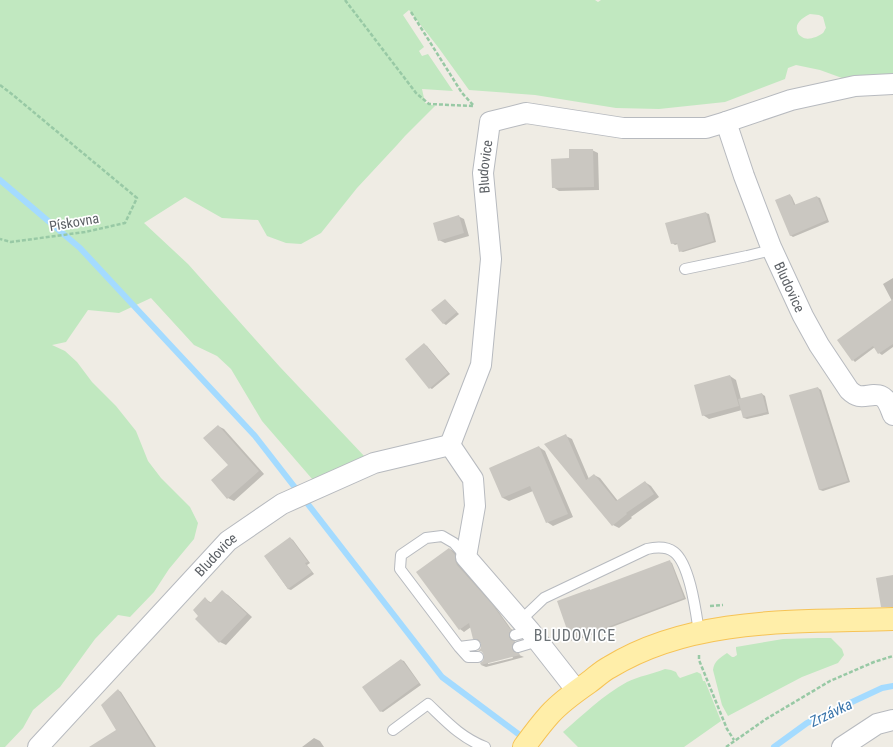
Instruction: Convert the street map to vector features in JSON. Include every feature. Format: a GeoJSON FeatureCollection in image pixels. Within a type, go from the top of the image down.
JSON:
{"type":"FeatureCollection","features":[{"type":"Feature","properties":{"kind":"main road"},"geometry":{"type":"LineString","coordinates":[[530,740],[551,714],[576,691],[609,667],[636,653],[658,644],[686,635],[726,627],[783,622],[893,619]]}},
{"type":"Feature","properties":{"kind":"street","name":"Bludovice"},"geometry":{"type":"LineString","coordinates":[[38,747],[228,541],[282,504],[367,466],[450,445],[481,365],[491,259],[483,173],[490,122],[526,113],[623,128],[706,128],[791,100],[855,86],[893,84]]}},
{"type":"Feature","properties":{"kind":"street","name":"Bludovice"},"geometry":{"type":"LineString","coordinates":[[726,122],[772,250],[803,316],[819,345],[849,390],[856,396],[860,397],[881,396],[888,404],[893,415]]}},
{"type":"Feature","properties":{"kind":"street"},"geometry":{"type":"LineString","coordinates":[[450,445],[473,479],[475,506],[466,557],[526,632],[576,691]]}},
{"type":"Feature","properties":{"kind":"street"},"geometry":{"type":"LineString","coordinates":[[842,747],[877,724],[893,720]]}},
{"type":"Feature","properties":{"kind":"lane"},"geometry":{"type":"LineString","coordinates":[[686,269],[772,250]]}},
{"type":"Feature","properties":{"kind":"lane"},"geometry":{"type":"LineString","coordinates":[[466,557],[454,543],[442,536],[426,538],[401,555],[400,569],[459,647],[468,657],[478,657]]}},
{"type":"Feature","properties":{"kind":"lane"},"geometry":{"type":"LineString","coordinates":[[518,647],[544,598],[654,547],[661,547],[673,551],[681,560],[690,586],[699,632]]}},
{"type":"Feature","properties":{"kind":"lane"},"geometry":{"type":"LineString","coordinates":[[459,647],[475,646]]}},
{"type":"Feature","properties":{"kind":"lane"},"geometry":{"type":"LineString","coordinates":[[393,730],[428,704],[462,735],[485,747]]}},
{"type":"Feature","properties":{"kind":"path"},"geometry":{"type":"LineString","coordinates":[[345,0],[416,93],[429,104],[474,106]]}},
{"type":"Feature","properties":{"kind":"path"},"geometry":{"type":"LineString","coordinates":[[411,12],[462,93],[490,122]]}},
{"type":"Feature","properties":{"kind":"path","name":"Pískovna"},"geometry":{"type":"LineString","coordinates":[[0,85],[137,198],[125,223],[78,233],[11,242],[0,240]]}},
{"type":"Feature","properties":{"kind":"path"},"geometry":{"type":"LineString","coordinates":[[699,632],[699,660],[734,740]]}},
{"type":"Feature","properties":{"kind":"path"},"geometry":{"type":"LineString","coordinates":[[726,747],[734,740],[789,704],[830,681],[874,662],[893,656]]}},
{"type":"Feature","properties":{"kind":"green space"},"geometry":{"type":"Polygon","coordinates":[[[0,0],[595,0],[598,2],[601,0],[893,0],[893,78],[842,78],[820,70],[796,65],[788,68],[785,79],[725,102],[659,109],[616,108],[535,95],[469,90],[409,10],[403,15],[424,47],[419,51],[422,56],[428,54],[453,91],[422,89],[425,103],[435,106],[357,188],[321,233],[301,244],[286,243],[267,236],[258,220],[222,218],[185,197],[144,223],[188,264],[280,367],[366,458],[313,480],[262,421],[231,369],[217,356],[194,345],[151,298],[119,313],[88,310],[66,342],[52,345],[65,351],[77,362],[92,382],[116,406],[136,431],[148,461],[161,478],[190,507],[198,523],[194,539],[169,569],[154,592],[130,617],[118,615],[95,639],[60,687],[33,710],[23,728],[5,747],[0,747],[0,0]],[[810,14],[798,23],[797,29],[799,35],[810,39],[823,33],[826,28],[823,17],[810,14]]]}},
{"type":"Feature","properties":{"kind":"green space"},"geometry":{"type":"Polygon","coordinates":[[[831,638],[842,649],[844,655],[838,663],[802,677],[728,716],[722,705],[713,670],[716,662],[720,658],[727,653],[732,657],[737,655],[736,647],[783,639],[831,638]]]}},
{"type":"Feature","properties":{"kind":"green space"},"geometry":{"type":"Polygon","coordinates":[[[665,669],[676,672],[680,678],[697,672],[701,674],[721,721],[684,747],[578,747],[563,732],[618,687],[632,680],[665,669]]]}},
{"type":"Feature","properties":{"kind":"building"},"geometry":{"type":"Polygon","coordinates":[[[569,149],[593,149],[594,187],[552,188],[551,159],[569,158],[569,149]]]}},
{"type":"Feature","properties":{"kind":"building"},"geometry":{"type":"Polygon","coordinates":[[[790,194],[794,205],[817,196],[827,220],[790,236],[775,200],[790,194]]]}},
{"type":"Feature","properties":{"kind":"building"},"geometry":{"type":"Polygon","coordinates":[[[706,212],[714,241],[679,252],[677,243],[671,244],[665,223],[706,212]]]}},
{"type":"Feature","properties":{"kind":"building"},"geometry":{"type":"Polygon","coordinates":[[[459,215],[464,233],[438,241],[433,223],[459,215]]]}},
{"type":"Feature","properties":{"kind":"building"},"geometry":{"type":"Polygon","coordinates":[[[445,299],[457,312],[443,324],[431,310],[445,299]]]}},
{"type":"Feature","properties":{"kind":"building"},"geometry":{"type":"Polygon","coordinates":[[[893,299],[893,344],[878,354],[873,346],[852,361],[837,340],[893,299]]]}},
{"type":"Feature","properties":{"kind":"building"},"geometry":{"type":"Polygon","coordinates":[[[424,343],[448,373],[429,389],[405,359],[424,343]]]}},
{"type":"Feature","properties":{"kind":"building"},"geometry":{"type":"Polygon","coordinates":[[[730,375],[739,406],[702,416],[694,385],[730,375]]]}},
{"type":"Feature","properties":{"kind":"building"},"geometry":{"type":"Polygon","coordinates":[[[818,387],[848,481],[819,490],[789,395],[818,387]]]}},
{"type":"Feature","properties":{"kind":"building"},"geometry":{"type":"Polygon","coordinates":[[[762,393],[767,412],[743,418],[738,399],[762,393]]]}},
{"type":"Feature","properties":{"kind":"building"},"geometry":{"type":"Polygon","coordinates":[[[218,425],[259,471],[227,499],[211,480],[228,465],[203,438],[218,425]]]}},
{"type":"Feature","properties":{"kind":"building"},"geometry":{"type":"Polygon","coordinates":[[[566,434],[586,480],[594,474],[616,501],[645,481],[654,494],[626,513],[627,514],[612,526],[544,444],[566,434]]]}},
{"type":"Feature","properties":{"kind":"building"},"geometry":{"type":"Polygon","coordinates":[[[539,446],[568,514],[546,523],[530,486],[502,498],[489,468],[539,446]]]}},
{"type":"Feature","properties":{"kind":"building"},"geometry":{"type":"Polygon","coordinates":[[[290,537],[308,562],[305,563],[312,572],[288,589],[264,556],[290,537]]]}},
{"type":"Feature","properties":{"kind":"building"},"geometry":{"type":"Polygon","coordinates":[[[449,548],[455,555],[457,565],[492,604],[510,629],[512,629],[509,633],[509,637],[511,640],[515,641],[512,645],[512,649],[520,655],[481,665],[480,663],[483,661],[484,657],[481,651],[478,651],[481,648],[481,644],[478,639],[473,639],[469,623],[459,630],[416,572],[449,548]]]}},
{"type":"Feature","properties":{"kind":"building"},"geometry":{"type":"Polygon","coordinates":[[[670,560],[684,598],[571,641],[557,601],[670,560]]]}},
{"type":"Feature","properties":{"kind":"building"},"geometry":{"type":"Polygon","coordinates":[[[893,575],[893,607],[881,607],[876,578],[893,575]]]}},
{"type":"Feature","properties":{"kind":"building"},"geometry":{"type":"Polygon","coordinates":[[[222,590],[247,614],[219,643],[195,619],[198,616],[193,610],[205,597],[210,603],[222,590]]]}},
{"type":"Feature","properties":{"kind":"building"},"geometry":{"type":"Polygon","coordinates":[[[401,659],[419,683],[380,712],[362,687],[401,659]]]}},
{"type":"Feature","properties":{"kind":"building"},"geometry":{"type":"Polygon","coordinates":[[[118,689],[154,747],[89,747],[116,730],[101,705],[118,689]]]}},
{"type":"Feature","properties":{"kind":"waterway"},"geometry":{"type":"LineString","coordinates":[[0,180],[80,248],[255,436],[442,677],[525,739]]}},
{"type":"Feature","properties":{"kind":"waterway","name":"Zrzávka"},"geometry":{"type":"LineString","coordinates":[[774,747],[807,723],[882,688],[893,686]]}},
{"type":"Feature","properties":{"kind":"district","name":"BLUDOVICE"},"geometry":{"type":"Point","coordinates":[575,635]}}]}
